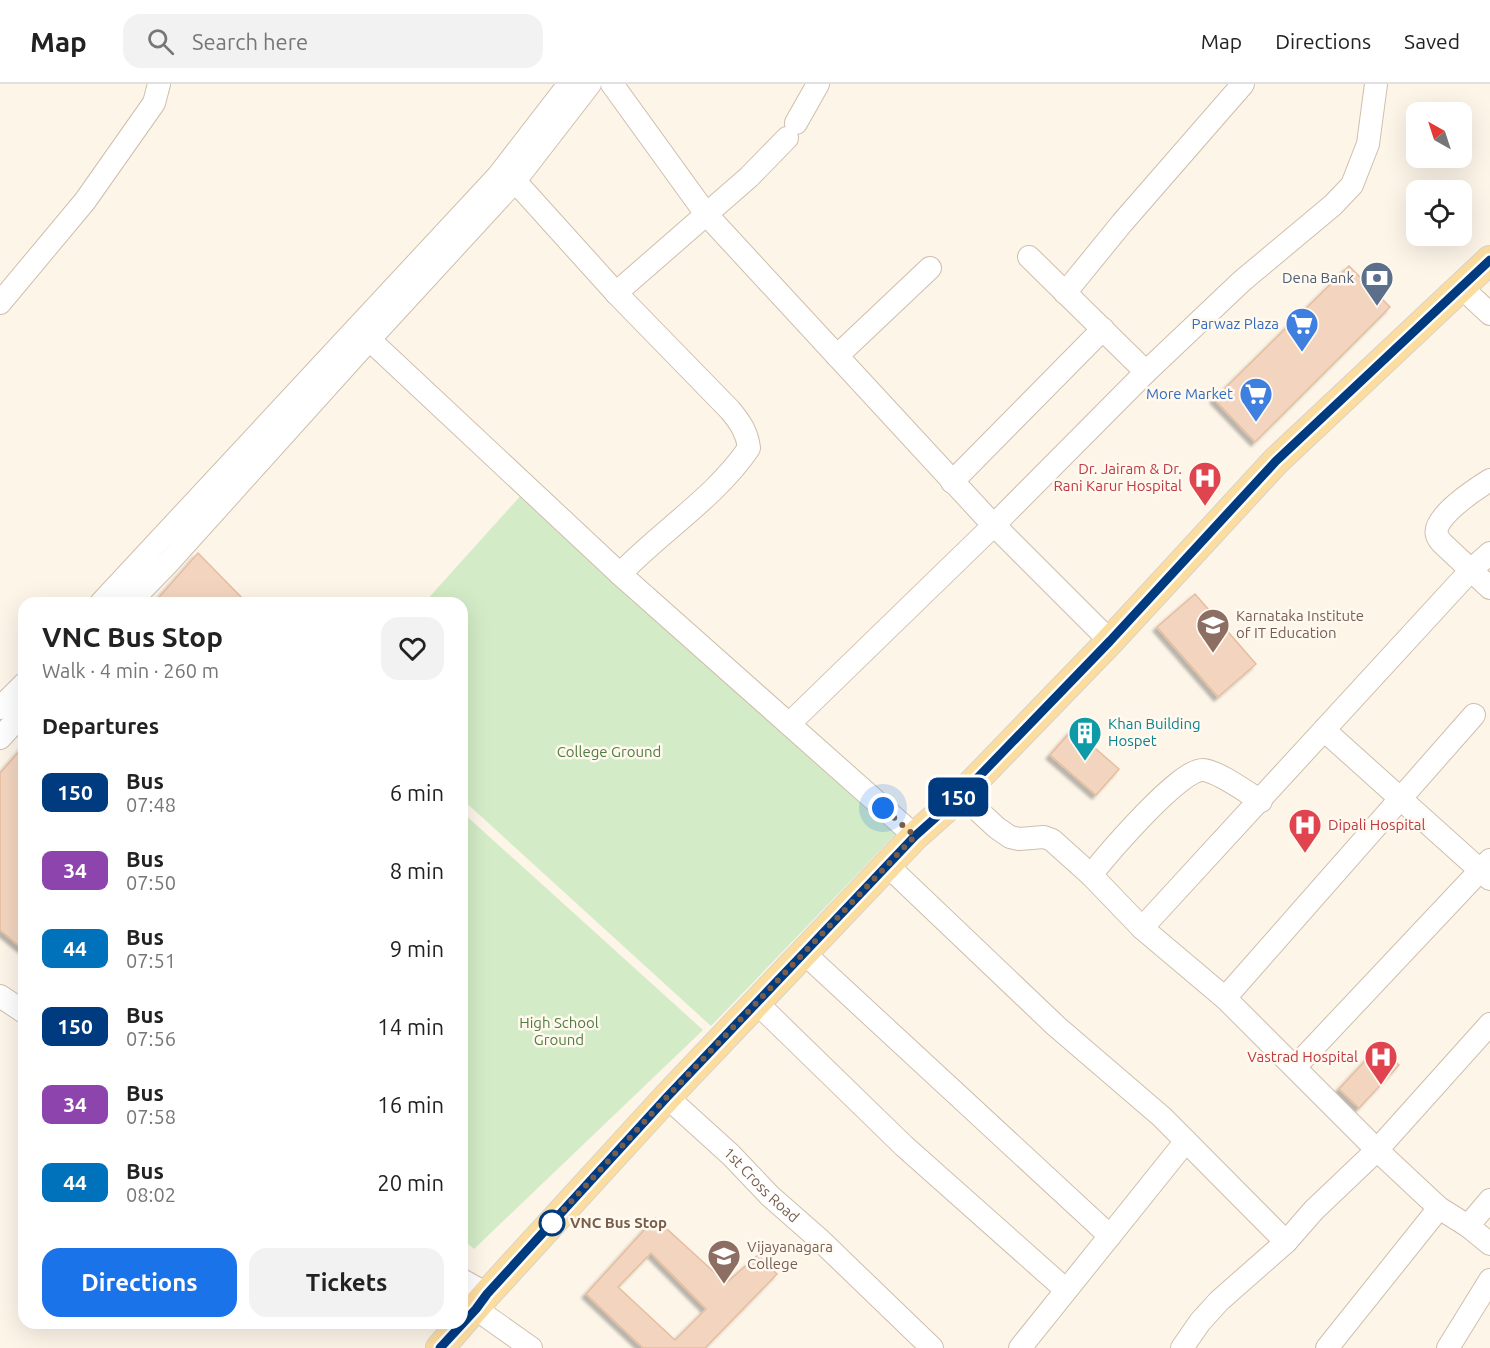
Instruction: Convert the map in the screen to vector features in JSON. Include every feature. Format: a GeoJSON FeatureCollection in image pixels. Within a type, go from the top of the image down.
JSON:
{"type":"FeatureCollection","features":[{"type":"Feature","properties":{"kind":"main road"},"geometry":{"type":"LineString","coordinates":[[468,1317],[667,1097],[915,836],[961,795],[1110,641],[1276,461],[1490,260]]}},
{"type":"Feature","properties":{"kind":"main road"},"geometry":{"type":"LineString","coordinates":[[440,1348],[457,1329]]}},
{"type":"Feature","properties":{"kind":"street"},"geometry":{"type":"LineString","coordinates":[[0,303],[85,201],[154,103],[159,84]]}},
{"type":"Feature","properties":{"kind":"street"},"geometry":{"type":"LineString","coordinates":[[135,597],[169,562],[498,176],[569,84]]}},
{"type":"Feature","properties":{"kind":"street"},"geometry":{"type":"LineString","coordinates":[[107,597],[514,181],[590,84]]}},
{"type":"Feature","properties":{"kind":"street"},"geometry":{"type":"LineString","coordinates":[[612,84],[706,214],[952,482],[1110,641]]}},
{"type":"Feature","properties":{"kind":"street"},"geometry":{"type":"LineString","coordinates":[[616,293],[749,177],[792,130],[818,84]]}},
{"type":"Feature","properties":{"kind":"street"},"geometry":{"type":"LineString","coordinates":[[1065,292],[1243,84]]}},
{"type":"Feature","properties":{"kind":"street"},"geometry":{"type":"LineString","coordinates":[[789,724],[994,525],[1146,372],[1242,281],[1333,205],[1352,185],[1368,144],[1376,84]]}},
{"type":"Feature","properties":{"kind":"street"},"geometry":{"type":"LineString","coordinates":[[514,181],[616,293],[740,422],[747,437],[749,448],[730,473],[621,574]]}},
{"type":"Feature","properties":{"kind":"street"},"geometry":{"type":"LineString","coordinates":[[1029,257],[1146,372]]}},
{"type":"Feature","properties":{"kind":"street"},"geometry":{"type":"LineString","coordinates":[[837,356],[930,268]]}},
{"type":"Feature","properties":{"kind":"street"},"geometry":{"type":"LineString","coordinates":[[1462,288],[1490,314]]}},
{"type":"Feature","properties":{"kind":"street"},"geometry":{"type":"LineString","coordinates":[[952,482],[1103,329]]}},
{"type":"Feature","properties":{"kind":"street"},"geometry":{"type":"LineString","coordinates":[[363,334],[621,574],[915,836]]}},
{"type":"Feature","properties":{"kind":"street"},"geometry":{"type":"LineString","coordinates":[[1490,480],[1465,496],[1452,508],[1436,529],[1442,543],[1490,588]]}},
{"type":"Feature","properties":{"kind":"street"},"geometry":{"type":"LineString","coordinates":[[1142,928],[1471,570],[1490,553]]}},
{"type":"Feature","properties":{"kind":"street"},"geometry":{"type":"LineString","coordinates":[[0,708],[18,690]]}},
{"type":"Feature","properties":{"kind":"street"},"geometry":{"type":"LineString","coordinates":[[1225,998],[1474,715]]}},
{"type":"Feature","properties":{"kind":"street"},"geometry":{"type":"LineString","coordinates":[[0,738],[18,718]]}},
{"type":"Feature","properties":{"kind":"street"},"geometry":{"type":"LineString","coordinates":[[1295,1067],[1487,870],[1399,799],[1323,730]]}},
{"type":"Feature","properties":{"kind":"street"},"geometry":{"type":"LineString","coordinates":[[1091,875],[1117,842],[1176,784],[1195,770],[1204,770],[1217,775],[1261,801]]}},
{"type":"Feature","properties":{"kind":"street"},"geometry":{"type":"LineString","coordinates":[[961,795],[1002,832],[1019,839],[1037,836],[1052,840],[1091,875],[1142,928],[1225,998],[1377,1150],[1439,1208],[1468,1226],[1490,1244]]}},
{"type":"Feature","properties":{"kind":"street"},"geometry":{"type":"LineString","coordinates":[[888,866],[1056,1026],[1162,1117],[1286,1242]]}},
{"type":"Feature","properties":{"kind":"street"},"geometry":{"type":"LineString","coordinates":[[804,953],[1110,1236]]}},
{"type":"Feature","properties":{"kind":"street"},"geometry":{"type":"LineString","coordinates":[[0,996],[18,1008]]}},
{"type":"Feature","properties":{"kind":"street"},"geometry":{"type":"LineString","coordinates":[[757,1003],[904,1146],[1066,1290]]}},
{"type":"Feature","properties":{"kind":"street"},"geometry":{"type":"LineString","coordinates":[[1182,1348],[1200,1322],[1219,1301],[1286,1242],[1314,1210],[1377,1150],[1490,1024]]}},
{"type":"Feature","properties":{"kind":"street","name":"1st Cross Road"},"geometry":{"type":"LineString","coordinates":[[667,1097],[731,1155],[770,1196],[819,1239],[932,1348]]}},
{"type":"Feature","properties":{"kind":"street"},"geometry":{"type":"LineString","coordinates":[[1020,1348],[1186,1141]]}},
{"type":"Feature","properties":{"kind":"street"},"geometry":{"type":"LineString","coordinates":[[1468,1226],[1490,1200]]}},
{"type":"Feature","properties":{"kind":"street"},"geometry":{"type":"LineString","coordinates":[[1327,1348],[1439,1208]]}},
{"type":"Feature","properties":{"kind":"street"},"geometry":{"type":"LineString","coordinates":[[1448,1348],[1490,1280]]}},
{"type":"Feature","properties":{"kind":"street"},"geometry":{"type":"LineString","coordinates":[[468,1287],[531,1348]]}},
{"type":"Feature","properties":{"kind":"green space","name":"College Ground"},"geometry":{"type":"Polygon","coordinates":[[[523,493],[896,834],[711,1026],[468,804],[468,597],[429,597],[523,493]]]}},
{"type":"Feature","properties":{"kind":"green space","name":"High School Ground"},"geometry":{"type":"Polygon","coordinates":[[[468,817],[703,1030],[474,1249],[468,1244],[468,817]]]}},
{"type":"Feature","properties":{"kind":"building","name":"Parwaz Plaza"},"geometry":{"type":"Polygon","coordinates":[[[1349,266],[1390,307],[1255,442],[1214,399],[1349,266]]]}},
{"type":"Feature","properties":{"kind":"building"},"geometry":{"type":"Polygon","coordinates":[[[198,553],[241,597],[159,597],[198,553]]]}},
{"type":"Feature","properties":{"kind":"building"},"geometry":{"type":"Polygon","coordinates":[[[1195,594],[1256,664],[1218,697],[1157,627],[1195,594]]]}},
{"type":"Feature","properties":{"kind":"building","name":"Khan Building Hospet"},"geometry":{"type":"Polygon","coordinates":[[[1073,729],[1119,769],[1096,795],[1050,755],[1073,729]]]}},
{"type":"Feature","properties":{"kind":"building"},"geometry":{"type":"Polygon","coordinates":[[[18,753],[18,945],[0,930],[0,773],[18,753]]]}},
{"type":"Feature","properties":{"kind":"building"},"geometry":{"type":"Polygon","coordinates":[[[1379,1046],[1399,1065],[1359,1108],[1339,1089],[1379,1046]]]}},
{"type":"Feature","properties":{"kind":"building","name":"Vijayanagara College"},"geometry":{"type":"Polygon","coordinates":[[[655,1218],[726,1283],[758,1255],[777,1274],[705,1348],[643,1348],[586,1294],[655,1218]],[[651,1253],[618,1287],[675,1340],[706,1309],[651,1253]]]}},
{"type":"Feature","properties":{"kind":"bus line","name":"150"},"geometry":{"type":"LineString","coordinates":[[468,1318],[667,1097],[915,836],[961,795],[1110,641],[1276,461],[1490,260]]}},
{"type":"Feature","properties":{"kind":"bus line","name":"150"},"geometry":{"type":"LineString","coordinates":[[440,1348],[458,1329]]}},
{"type":"Feature","properties":{"kind":"place","name":"Dena Bank"},"geometry":{"type":"Point","coordinates":[1377,307]}},
{"type":"Feature","properties":{"kind":"place","name":"Parwaz Plaza"},"geometry":{"type":"Point","coordinates":[1302,353]}},
{"type":"Feature","properties":{"kind":"place","name":"More Market"},"geometry":{"type":"Point","coordinates":[1256,423]}},
{"type":"Feature","properties":{"kind":"place","name":"Dr. Jairam & Dr. Rani Karur Hospital"},"geometry":{"type":"Point","coordinates":[1205,507]}},
{"type":"Feature","properties":{"kind":"place","name":"Karnataka Institute of IT Education"},"geometry":{"type":"Point","coordinates":[1213,654]}},
{"type":"Feature","properties":{"kind":"place","name":"Khan Building Hospet"},"geometry":{"type":"Point","coordinates":[1085,762]}},
{"type":"Feature","properties":{"kind":"place","name":"Dipali Hospital"},"geometry":{"type":"Point","coordinates":[1305,854]}},
{"type":"Feature","properties":{"kind":"place","name":"Vastrad Hospital"},"geometry":{"type":"Point","coordinates":[1381,1086]}},
{"type":"Feature","properties":{"kind":"place","name":"VNC Bus Stop"},"geometry":{"type":"Point","coordinates":[552,1223]}},
{"type":"Feature","properties":{"kind":"place","name":"Vijayanagara College"},"geometry":{"type":"Point","coordinates":[724,1285]}},
{"type":"Feature","properties":{"kind":"route"},"geometry":{"type":"LineString","coordinates":[[552,1223],[547,1228],[667,1097],[915,836],[883,808]]}}]}
